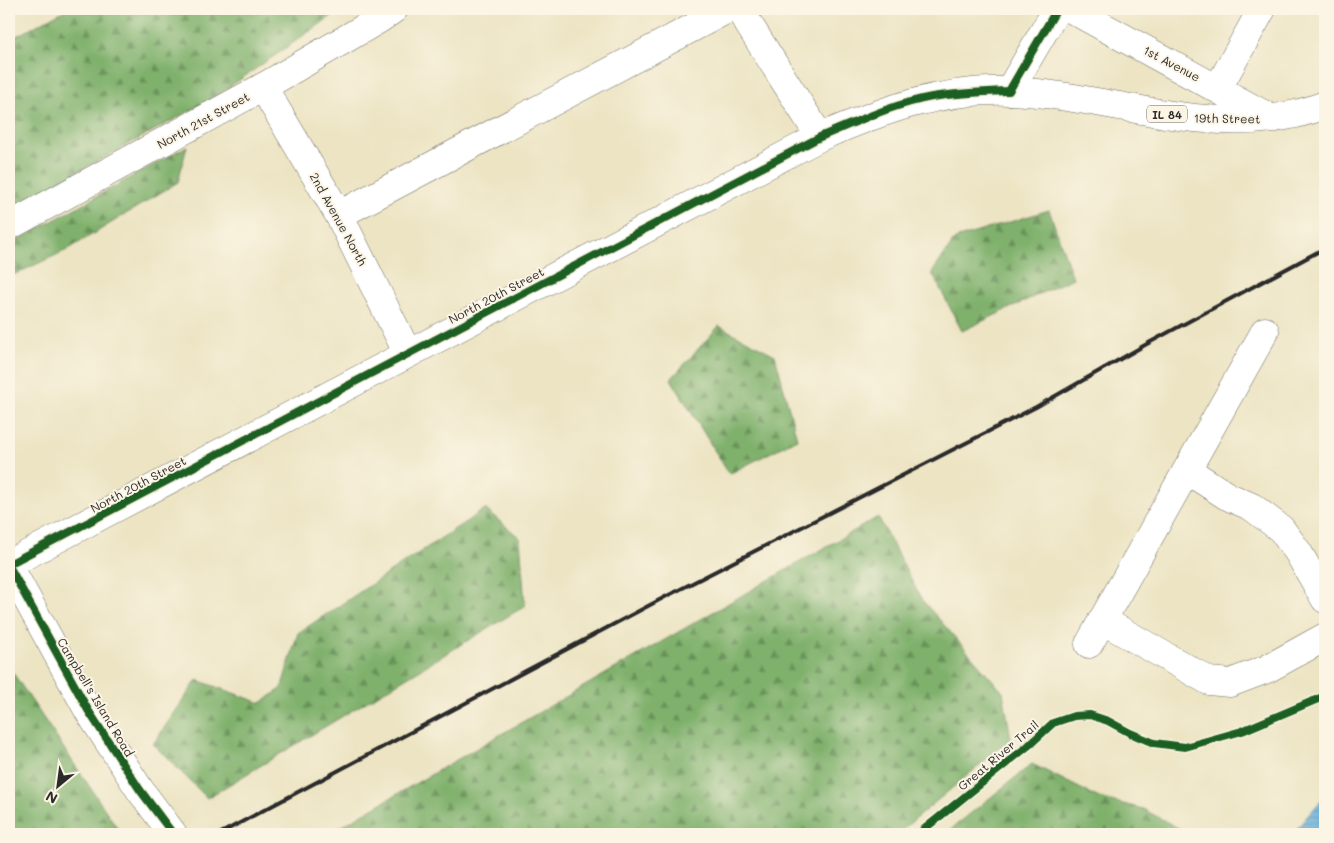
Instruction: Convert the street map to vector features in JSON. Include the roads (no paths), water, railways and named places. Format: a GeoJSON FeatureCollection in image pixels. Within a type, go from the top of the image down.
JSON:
{"type":"FeatureCollection","features":[{"type":"Feature","properties":{"kind":"main road","name":"North 21st Street"},"geometry":{"type":"LineString","coordinates":[[9,226],[263,87],[394,9]]}},
{"type":"Feature","properties":{"kind":"main road"},"geometry":{"type":"LineString","coordinates":[[339,214],[728,9]]}},
{"type":"Feature","properties":{"kind":"main road"},"geometry":{"type":"LineString","coordinates":[[740,9],[820,137]]}},
{"type":"Feature","properties":{"kind":"main road"},"geometry":{"type":"LineString","coordinates":[[1009,91],[1057,9]]}},
{"type":"Feature","properties":{"kind":"main road","name":"1st Avenue"},"geometry":{"type":"LineString","coordinates":[[1071,9],[1272,119]]}},
{"type":"Feature","properties":{"kind":"main road"},"geometry":{"type":"LineString","coordinates":[[1218,88],[1262,9]]}},
{"type":"Feature","properties":{"kind":"main road","name":"2nd Avenue North"},"geometry":{"type":"LineString","coordinates":[[263,87],[339,214],[408,354]]}},
{"type":"Feature","properties":{"kind":"main road","name":"North 20th Street"},"geometry":{"type":"LineString","coordinates":[[9,565],[820,137],[877,113],[931,97],[963,93],[1009,91]]}},
{"type":"Feature","properties":{"kind":"main road","name":"19th Street"},"geometry":{"type":"LineString","coordinates":[[1009,91],[1082,98],[1190,118],[1272,119],[1325,105]]}},
{"type":"Feature","properties":{"kind":"main road"},"geometry":{"type":"LineString","coordinates":[[1089,644],[1265,331]]}},
{"type":"Feature","properties":{"kind":"main road"},"geometry":{"type":"LineString","coordinates":[[1187,470],[1227,496],[1252,507],[1281,529],[1298,552],[1325,599]]}},
{"type":"Feature","properties":{"kind":"main road","name":"Campbell's Island Road"},"geometry":{"type":"LineString","coordinates":[[9,565],[88,710],[140,790],[173,834]]}},
{"type":"Feature","properties":{"kind":"main road"},"geometry":{"type":"LineString","coordinates":[[1102,620],[1209,681],[1230,683],[1267,669],[1325,637]]}},
{"type":"Feature","properties":{"kind":"water"},"geometry":{"type":"Polygon","coordinates":[[[1325,796],[1325,834],[1292,834],[1325,796]]]}},
{"type":"Feature","properties":{"kind":"railway"},"geometry":{"type":"LineString","coordinates":[[219,834],[665,597],[1036,407],[1145,345],[1325,248]]}}]}
